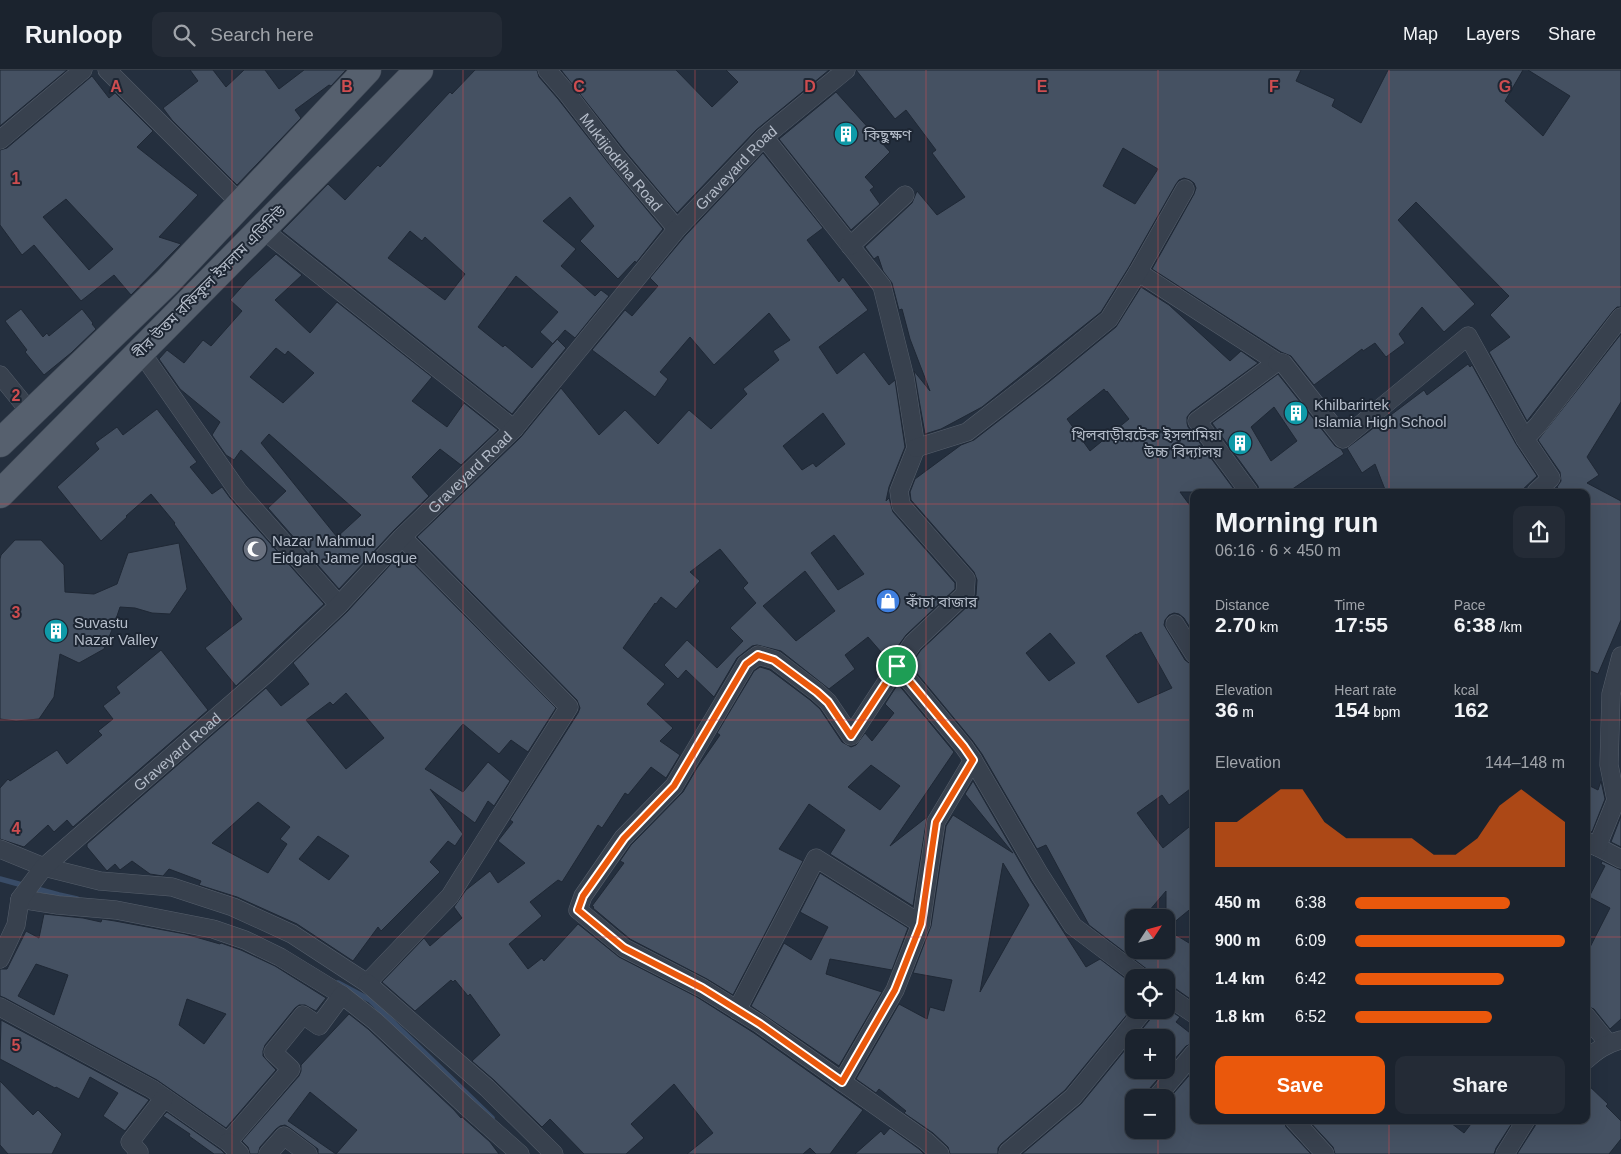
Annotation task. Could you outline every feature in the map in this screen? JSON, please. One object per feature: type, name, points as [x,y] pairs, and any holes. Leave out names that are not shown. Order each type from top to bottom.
[{"type":"main road","name":"বীর উত্তম রফিকুল ইসলাম এভিনিউ","points":[[0,443],[167,282],[367,70]]},
{"type":"main road","name":"বীর উত্তম রফিকুল ইসলাম এভিনিউ","points":[[0,494],[419,70]]},
{"type":"street","points":[[0,140],[83,70]]},
{"type":"street","points":[[107,70],[241,204]]},
{"type":"street","name":"Muktijoddha Road","points":[[547,70],[617,158],[677,229]]},
{"type":"street","name":"Graveyard Road","points":[[21,896],[41,870],[266,674],[339,604],[402,537],[514,429],[677,229],[764,137],[846,70]]},
{"type":"street","points":[[764,137],[882,286],[906,378],[916,448],[899,491],[901,506],[966,579],[964,594],[913,643],[851,736],[828,702],[774,660],[758,655],[746,664],[674,786],[624,838],[583,896],[578,910],[624,948],[702,988],[760,1024],[926,1141],[940,1154]]},
{"type":"street","points":[[916,448],[967,432],[1043,374],[1109,319],[1185,189]]},
{"type":"street","points":[[850,246],[905,195]]},
{"type":"street","points":[[262,229],[514,429]]},
{"type":"street","points":[[1138,272],[1277,362],[1283,363],[1343,439],[1468,336],[1525,438],[1551,478],[1539,489]]},
{"type":"street","points":[[1525,438],[1544,417],[1621,317]]},
{"type":"street","points":[[141,352],[238,491],[339,604]]},
{"type":"street","points":[[1247,489],[1197,421],[1277,362]]},
{"type":"street","points":[[0,375],[31,413]]},
{"type":"street","points":[[367,983],[450,896],[569,706],[402,537]]},
{"type":"street","points":[[1175,624],[1190,648]]},
{"type":"street","points":[[1621,656],[1611,694],[1609,765],[1616,800],[1592,844],[1621,859]]},
{"type":"street","points":[[897,666],[973,760],[1040,875],[1073,926],[1130,969]]},
{"type":"street","points":[[842,1082],[895,990],[921,924],[936,822],[973,760]]},
{"type":"street","points":[[0,849],[41,870],[100,881],[172,887],[233,907],[292,934],[367,983],[487,1088],[554,1154]]},
{"type":"street","points":[[737,1010],[816,858],[921,924]]},
{"type":"street","points":[[0,959],[16,926],[21,896],[58,904],[116,910],[213,929],[245,940],[280,956],[342,995],[375,1021],[467,1108],[520,1154]]},
{"type":"street","points":[[280,956],[292,934]]},
{"type":"street","points":[[0,1007],[152,1089],[234,1148],[291,1068],[273,1052],[303,1015],[319,1026],[342,995]]},
{"type":"street","points":[[1175,1001],[1190,1011]]},
{"type":"street","points":[[1010,1154],[1008,1152],[1073,1097],[1137,1019]]},
{"type":"street","points":[[1590,1020],[1615,1042],[1598,1049],[1590,1056]]},
{"type":"street","points":[[1164,1089],[1190,1058]]},
{"type":"street","points":[[137,1154],[139,1152],[130,1142],[164,1098]]},
{"type":"street","points":[[1298,1124],[1325,1154]]},
{"type":"street","points":[[1505,1154],[1524,1124]]},
{"type":"street","points":[[268,1154],[284,1136],[308,1154]]},
{"type":"building","points":[[0,70],[67,70],[0,126]]},
{"type":"building","points":[[190,70],[213,70],[226,87],[244,70],[265,70],[279,89],[304,70],[346,70],[331,86],[329,85],[295,110],[301,118],[237,185],[172,120],[163,108],[198,81]]},
{"type":"building","points":[[475,70],[537,70],[539,77],[663,229],[636,263],[635,261],[618,279],[580,241],[594,226],[570,197],[543,221],[576,249],[561,266],[595,296],[601,290],[609,296],[575,338],[565,330],[557,339],[566,348],[512,414],[282,231],[328,184],[345,200],[378,165],[380,167],[450,92],[452,94]],"holes":[[[410,231],[422,241],[425,237],[465,274],[445,300],[388,258]],[[516,276],[558,312],[540,332],[553,344],[532,368],[505,345],[503,347],[478,327]]]},
{"type":"building","points":[[561,70],[676,70],[712,107],[738,82],[726,70],[829,70],[756,130],[677,213]]},
{"type":"building","points":[[856,70],[1301,70],[1296,81],[1335,99],[1332,106],[1361,123],[1388,70],[1523,70],[1505,101],[1543,136],[1570,96],[1528,70],[1621,70],[1621,307],[1617,307],[1613,311],[1527,421],[1489,352],[1510,337],[1490,315],[1509,296],[1416,202],[1398,220],[1475,304],[1444,332],[1422,307],[1399,334],[1405,343],[1386,357],[1375,343],[1363,351],[1362,349],[1314,385],[1291,356],[1281,352],[1152,269],[1194,194],[1196,188],[1194,183],[1184,178],[1176,184],[1101,312],[982,407],[941,429],[925,434],[914,371],[930,391],[910,339],[902,309],[899,310],[892,283],[883,271],[878,256],[874,259],[865,247],[912,203],[917,191],[937,215],[965,197],[932,153],[936,150],[906,110],[895,119]],"holes":[[[1123,148],[1158,169],[1135,204],[1103,186]]]},
{"type":"building","points":[[92,76],[109,98],[115,93],[153,131],[137,147],[198,195],[159,237],[181,244],[131,295],[114,275],[81,301],[34,245],[22,255],[0,225],[0,150],[7,148]],"holes":[[[66,199],[113,249],[89,270],[43,217]]]},
{"type":"building","points":[[836,92],[890,152],[865,177],[874,187],[870,190],[880,204],[851,230],[779,139]]},
{"type":"building","points":[[763,153],[823,228],[807,240],[839,282],[843,277],[868,310],[819,347],[837,374],[864,352],[889,385],[895,380],[905,447],[889,487],[886,501],[889,498],[893,512],[955,583],[955,589],[906,635],[888,660],[868,637],[845,655],[855,669],[829,689],[781,651],[757,645],[752,646],[737,658],[714,697],[686,670],[678,679],[664,665],[687,640],[717,668],[743,641],[730,628],[756,603],[743,588],[748,583],[720,549],[690,572],[700,581],[676,609],[661,597],[623,648],[665,684],[647,704],[673,728],[660,741],[680,755],[666,778],[651,767],[628,795],[625,793],[602,828],[598,825],[562,882],[558,880],[530,902],[542,916],[509,944],[528,969],[542,958],[544,961],[578,924],[619,957],[697,997],[754,1033],[863,1110],[830,1154],[816,1154],[810,1148],[803,1154],[687,1154],[713,1133],[674,1084],[631,1124],[644,1138],[626,1154],[584,1154],[550,1119],[542,1127],[472,1061],[500,1035],[470,994],[468,996],[455,980],[453,982],[451,980],[415,1011],[382,982],[424,938],[430,946],[462,918],[454,907],[466,890],[490,871],[498,883],[525,863],[498,841],[513,822],[510,820],[580,708],[577,700],[417,537],[521,437],[561,388],[599,435],[625,410],[658,444],[689,410],[711,429],[747,394],[743,389],[779,360],[773,351],[790,340],[769,313],[714,365],[690,337],[660,372],[668,379],[655,397],[592,350],[625,310],[632,316],[658,286],[650,278],[685,236]],"holes":[[[823,413],[845,444],[816,467],[813,463],[802,470],[783,446]],[[834,535],[864,574],[838,590],[811,553]],[[805,571],[835,611],[796,641],[763,606]]]},
{"type":"building","points":[[276,254],[302,275],[275,300],[310,333],[337,302],[432,377],[412,401],[447,427],[464,403],[498,430],[461,465],[440,449],[412,477],[429,496],[394,530],[339,589],[268,508],[286,491],[241,450],[234,460],[226,455],[212,435],[220,422],[180,389],[159,359],[167,350],[184,363],[203,340],[211,346],[242,311],[230,300]],"holes":[[[276,348],[285,355],[288,351],[314,373],[283,403],[250,377]],[[269,434],[361,515],[337,537],[261,443]]]},
{"type":"building","points":[[1141,287],[1169,305],[1230,361],[1241,351],[1258,363],[1191,412],[1187,417],[1188,427],[1234,489],[1190,489],[1190,492],[1180,492],[1190,506],[1190,628],[1184,618],[1174,613],[1169,615],[1164,625],[1185,660],[1190,663],[1190,789],[1169,805],[1162,795],[1137,813],[1163,848],[1190,826],[1190,909],[1175,922],[1175,909],[1166,909],[1166,891],[1151,909],[1125,909],[1125,952],[1089,925],[1046,845],[1037,849],[982,754],[910,665],[921,650],[972,602],[976,595],[977,580],[974,572],[911,500],[910,492],[915,479],[961,445],[974,440],[1116,327]],"holes":[[[1104,389],[1129,419],[1090,451],[1067,419]],[[1141,632],[1172,688],[1138,703],[1106,656]],[[1050,633],[1075,663],[1049,681],[1026,653]]]},
{"type":"building","points":[[21,309],[43,337],[47,333],[49,336],[82,309],[96,329],[44,375],[25,352],[27,350],[5,321]]},
{"type":"building","points":[[1621,334],[1621,402],[1587,457],[1599,475],[1587,483],[1621,501],[1621,620],[1598,674],[1590,671],[1590,489],[1558,489],[1557,487],[1561,481],[1560,472],[1538,440]]},
{"type":"building","points":[[1468,364],[1470,367],[1472,365],[1516,444],[1537,476],[1523,489],[1385,489],[1375,464],[1362,473],[1347,448],[1424,390],[1427,395]]},
{"type":"building","name":"Khilbarirtek Islamia High School","points":[[1278,374],[1335,446],[1341,449],[1344,454],[1292,489],[1258,489],[1212,423]],"holes":[[[1274,407],[1297,441],[1271,461],[1251,427]]]},
{"type":"building","points":[[157,409],[197,462],[190,467],[212,494],[222,487],[324,604],[236,686],[205,648],[242,619],[175,523],[151,494],[101,541],[57,487],[99,449],[95,443],[117,427],[123,435]]},
{"type":"building","name":"Suvastu Nazar Valley","points":[[15,540],[41,540],[64,565],[65,592],[94,594],[117,584],[128,553],[179,543],[187,589],[170,614],[152,613],[135,608],[120,607],[104,649],[79,663],[60,654],[54,697],[39,719],[16,721],[0,719],[0,559],[1,555]]},
{"type":"building","points":[[402,552],[556,708],[528,752],[511,740],[499,754],[463,724],[425,769],[463,792],[488,762],[510,781],[494,806],[488,801],[475,823],[430,789],[463,834],[455,846],[448,841],[430,862],[440,872],[381,931],[378,927],[353,961],[297,924],[237,897],[199,885],[201,881],[169,869],[163,876],[150,874],[132,861],[120,870],[115,864],[107,871],[87,847],[87,844],[266,688],[281,706],[309,684],[293,663],[347,612]],"holes":[[[346,693],[384,738],[346,769],[306,720],[330,702],[333,705]],[[258,802],[290,827],[280,839],[287,844],[268,873],[212,843]],[[318,836],[349,856],[329,880],[299,859]]]},
{"type":"building","points":[[161,650],[208,710],[73,827],[67,820],[54,832],[48,825],[24,847],[0,839],[0,788],[8,779],[10,781],[57,750],[67,764],[102,735],[98,731],[113,719],[103,706],[120,693],[116,687]]},
{"type":"building","points":[[760,667],[770,670],[810,700],[820,709],[842,742],[851,747],[856,745],[865,733],[872,741],[894,713],[885,704],[898,684],[954,752],[890,846],[927,817],[913,906],[830,854],[845,830],[809,804],[779,849],[803,861],[733,995],[707,979],[630,939],[592,906],[624,863],[620,861],[631,845],[683,792],[720,735],[717,733],[754,671]],"holes":[[[871,765],[900,786],[880,810],[848,787]]]},
{"type":"building","points":[[973,781],[1031,881],[1086,967],[1100,959],[1125,978],[1125,1017],[1065,1090],[1001,1144],[998,1148],[998,1154],[950,1154],[948,1147],[933,1133],[904,1113],[906,1111],[879,1089],[876,1093],[856,1079],[899,1004],[927,1019],[930,1007],[944,1011],[952,980],[913,973],[931,926],[946,826],[953,815],[1013,853],[965,794]],"holes":[[[1003,863],[1029,905],[980,992]]]},
{"type":"building","points":[[1601,781],[1605,799],[1592,832],[1590,831],[1590,786],[1598,790]]},
{"type":"building","points":[[1621,816],[1621,847],[1611,842]]},
{"type":"building","points":[[1602,861],[1621,870],[1621,1019],[1610,1029],[1594,1009],[1590,1008],[1590,947],[1610,908],[1590,898],[1605,866],[1601,864]]},
{"type":"building","points":[[820,873],[908,928],[892,970],[830,959],[826,974],[882,992],[839,1066],[751,1006],[784,943],[811,960],[828,927],[800,912]]},
{"type":"building","points":[[44,914],[101,922],[102,919],[185,934],[241,950],[275,966],[326,998],[316,1011],[305,1005],[299,1005],[295,1008],[265,1045],[263,1056],[276,1070],[226,1128],[157,1080],[0,996],[0,969],[7,969],[26,931],[39,938]],"holes":[[[36,964],[68,975],[54,1015],[18,996]],[[187,999],[226,1014],[204,1044],[179,1025]]]},
{"type":"building","points":[[1175,934],[1190,944],[1190,999],[1175,988],[1175,969],[1147,969],[1134,959],[1175,959]]},
{"type":"building","points":[[349,1014],[368,1029],[461,1118],[490,1142],[499,1154],[318,1154],[318,1149],[285,1125],[276,1129],[260,1147],[258,1154],[250,1154],[248,1147],[242,1141],[299,1076],[301,1065]],"holes":[[[310,1092],[357,1130],[336,1154],[288,1121]]]},
{"type":"building","points":[[1175,1014],[1180,1017],[1176,1022],[1190,1033],[1190,1044],[1186,1046],[1175,1059],[1175,1029],[1142,1029],[1150,1019],[1175,1019]]},
{"type":"building","points":[[1,1020],[149,1100],[125,1131],[103,1116],[118,1093],[90,1077],[79,1099],[0,1059]]},
{"type":"building","points":[[1125,1050],[1125,1079],[1158,1079],[1149,1089],[1125,1089],[1125,1139],[1175,1139],[1175,1092],[1190,1075],[1190,1124],[1285,1124],[1311,1154],[1022,1154],[1081,1104]]},
{"type":"building","points":[[0,1081],[33,1115],[38,1110],[62,1134],[52,1154],[8,1154],[0,1145]]},
{"type":"building","points":[[1590,1087],[1608,1104],[1606,1106],[1621,1121],[1621,1139],[1609,1154],[1517,1154],[1536,1124],[1590,1124]]},
{"type":"building","points":[[167,1112],[225,1154],[214,1154],[189,1136],[190,1134],[163,1116]]},
{"type":"building","points":[[1312,1124],[1452,1124],[1464,1133],[1471,1124],[1511,1124],[1494,1154],[1335,1154],[1333,1147]]},
{"type":"building","points":[[890,1128],[924,1154],[855,1154],[881,1131],[884,1135]]},
{"type":"waterway","points":[[0,879],[77,899]]},
{"type":"waterway","points":[[338,983],[370,1000],[492,1118]]},
{"type":"place","name":"কিছুক্ষণ","points":[[846,134]]},
{"type":"place","name":"Khilbarirtek Islamia High School","points":[[1296,413]]},
{"type":"place","name":"খিলবাড়ীরটেক ইসলামিয়া উচ্চ বিদ্যালয়","points":[[1240,443]]},
{"type":"place","name":"Nazar Mahmud Eidgah Jame Mosque","points":[[255,549]]},
{"type":"place","name":"কাঁচা বাজার","points":[[888,601]]},
{"type":"place","name":"Suvastu Nazar Valley","points":[[56,631]]},
{"type":"route","points":[[758,655],[774,660],[828,702],[851,736],[897,666],[973,760],[936,822],[921,924],[895,990],[842,1082],[760,1024],[702,988],[624,948],[578,910],[583,896],[624,838],[674,786],[746,664],[758,655]]}]
